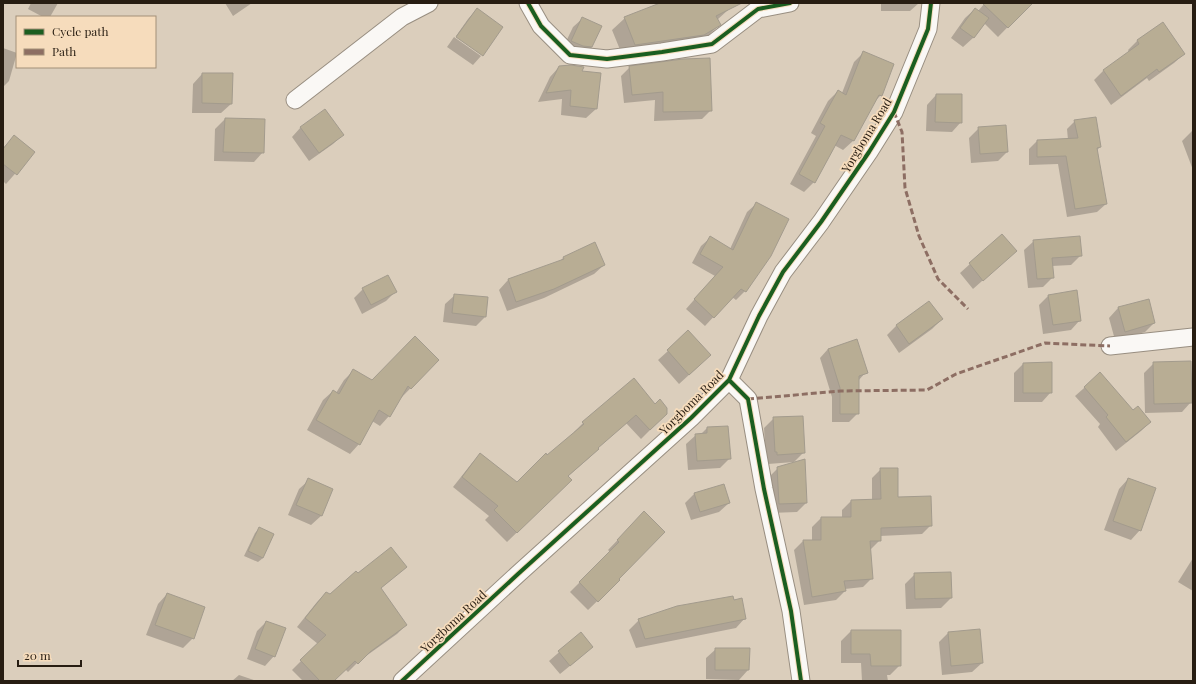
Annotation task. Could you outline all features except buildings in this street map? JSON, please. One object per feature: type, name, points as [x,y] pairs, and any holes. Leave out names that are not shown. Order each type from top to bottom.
[{"type":"street","points":[[295,100],[402,17],[429,3]]},
{"type":"street","points":[[528,3],[541,26],[570,55],[607,59],[712,44],[758,9],[790,3]]},
{"type":"street","name":"Yorgboma Road","points":[[402,681],[691,418],[730,380],[759,316],[783,272],[821,222],[869,152],[894,112],[928,29],[932,3]]},
{"type":"street","points":[[1110,346],[1193,337]]},
{"type":"street","points":[[730,380],[748,399],[764,489],[791,611],[801,681]]},
{"type":"marked path","points":[[894,112],[902,132],[905,188],[919,236],[938,279],[968,309]]},
{"type":"marked path","points":[[748,399],[841,391],[927,390],[956,374],[1045,343],[1110,346]]},
{"type":"cycle path","points":[[528,3],[541,26],[570,55],[607,59],[712,44],[758,9],[790,3]]},
{"type":"cycle path","points":[[402,681],[691,418],[729,380],[759,316],[783,272],[821,222],[869,152],[894,112],[928,29],[931,3]]},
{"type":"cycle path","points":[[729,380],[748,399],[764,489],[791,611],[801,681]]}]
